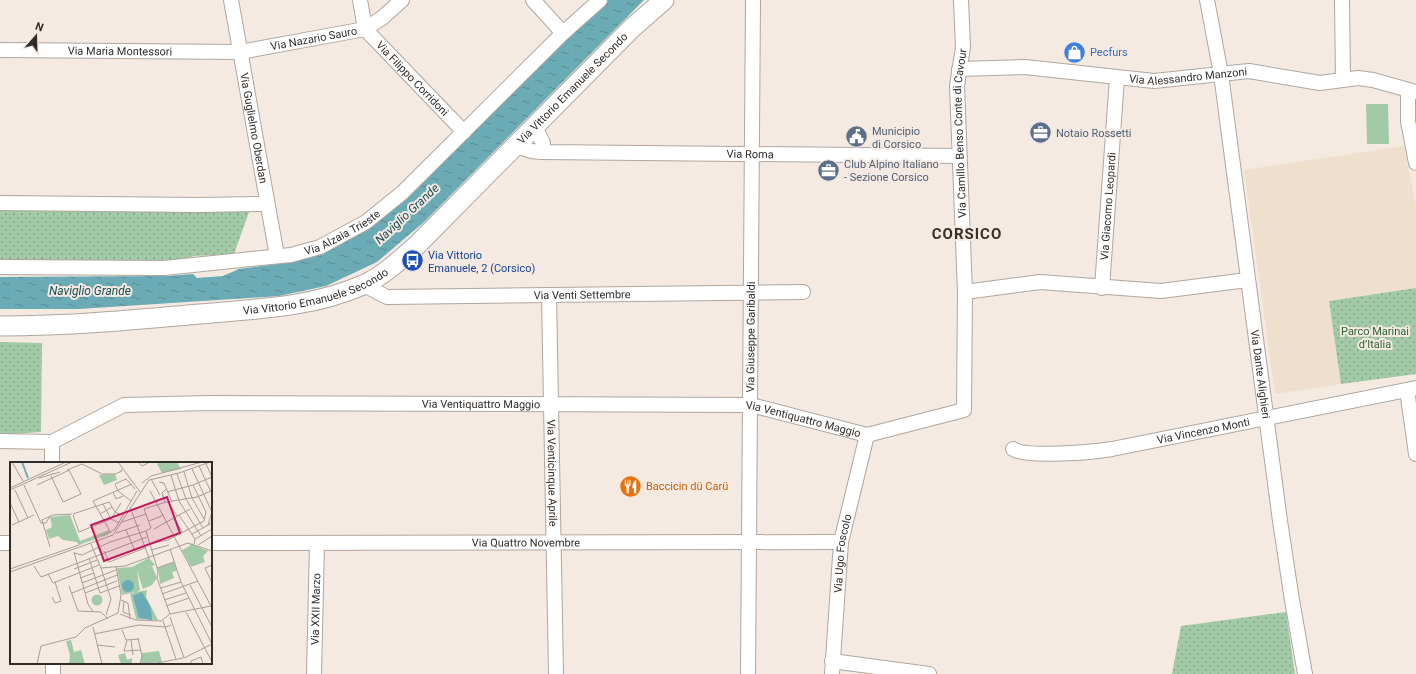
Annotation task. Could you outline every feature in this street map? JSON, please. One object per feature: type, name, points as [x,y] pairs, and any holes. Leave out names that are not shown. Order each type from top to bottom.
[{"type":"main road","name":"Via Vittorio Emanuele Secondo","points":[[0,326],[54,326],[273,309],[312,302],[364,285],[394,266],[416,246],[632,28],[664,0]]},
{"type":"street","name":"Via Guglielmo Oberdan","points":[[231,0],[277,256]]},
{"type":"street","points":[[360,0],[365,30]]},
{"type":"street","name":"Via Nazario Sauro","points":[[240,52],[365,30],[382,18],[402,0]]},
{"type":"street","points":[[533,0],[563,33]]},
{"type":"street","name":"Via Alzaia Trieste","points":[[0,268],[164,268],[277,256],[320,247],[366,222],[402,193],[563,33],[600,0]]},
{"type":"street","name":"Via Giuseppe Garibaldi","points":[[748,674],[753,0]]},
{"type":"street","name":"Via Camillo Benso Conte di Cavour","points":[[961,0],[963,47],[958,69],[957,86],[958,156],[965,292],[964,410]]},
{"type":"street","name":"Via Dante Alighieri","points":[[1207,0],[1221,74],[1247,280],[1291,593],[1305,674]]},
{"type":"street","points":[[1342,0],[1343,80]]},
{"type":"street","name":"Via Filippo Corridoni","points":[[365,30],[464,132]]},
{"type":"street","name":"Via Maria Montessori","points":[[0,50],[240,52]]},
{"type":"street","name":"Via Alessandro Manzoni","points":[[958,69],[1025,67],[1117,78],[1169,81],[1249,71],[1320,82],[1358,78],[1372,80],[1412,91]]},
{"type":"street","name":"Via Giacomo Leopardi","points":[[1102,288],[1117,78]]},
{"type":"street","points":[[1412,91],[1408,121],[1416,163]]},
{"type":"street","points":[[535,127],[543,143],[542,152]]},
{"type":"street","name":"Via Roma","points":[[516,146],[532,151],[542,152],[958,156]]},
{"type":"street","points":[[0,203],[198,205],[261,204]]},
{"type":"street","points":[[965,292],[1040,282],[1102,288],[1161,291],[1247,280]]},
{"type":"street","name":"Via Venti Settembre","points":[[364,285],[387,297],[803,292]]},
{"type":"street","name":"Via Venticinque Aprile","points":[[549,295],[556,674]]},
{"type":"street","points":[[1412,389],[1416,454]]},
{"type":"street","name":"Via Vincenzo Monti","points":[[1013,449],[1023,452],[1083,453],[1136,445],[1267,417],[1412,389]]},
{"type":"street","name":"Via Ventiquattro Maggio","points":[[0,441],[52,442],[124,405],[210,402],[751,405],[868,434],[964,410]]},
{"type":"street","name":"Via Ugo Foscolo","points":[[832,668],[841,542],[868,434]]},
{"type":"street","points":[[52,442],[52,462]]},
{"type":"street","name":"Via Quattro Novembre","points":[[212,543],[841,542]]},
{"type":"street","name":"Via XXII Marzo","points":[[314,674],[317,544]]},
{"type":"street","points":[[832,668],[929,674]]},
{"type":"shaded area","points":[[1404,146],[1416,206],[1416,288],[1329,301],[1341,384],[1275,394],[1244,170]]},
{"type":"green space","points":[[1366,104],[1388,104],[1389,144],[1367,144]]},
{"type":"green space","points":[[0,195],[182,200],[254,198],[234,254],[195,256],[165,263],[0,261]]},
{"type":"green space","name":"Parco Marinai d’Italia","points":[[1416,288],[1416,374],[1341,384],[1329,301]]},
{"type":"green space","points":[[0,342],[42,343],[41,432],[0,435]]},
{"type":"green space","points":[[1286,612],[1295,674],[1172,674],[1181,626]]},
{"type":"water","name":"Naviglio Grande","points":[[606,0],[644,0],[424,222],[377,262],[326,286],[279,296],[79,309],[0,309],[0,277],[168,276],[193,274],[197,278],[223,276],[239,269],[277,264],[306,257],[366,228]]},
{"type":"place","name":"Pecfurs","points":[[1075,52]]},
{"type":"place","name":"Notaio Rossetti","points":[[1040,133]]},
{"type":"place","name":"Municipio di Corsico","points":[[857,137]]},
{"type":"place","name":"Club Alpino Italiano - Sezione Corsico","points":[[828,170]]},
{"type":"place","name":"Via Vittorio Emanuele, 2 (Corsico)","points":[[413,261]]},
{"type":"place","name":"Baccicin dü Carü","points":[[630,486]]},
{"type":"district","name":"CORSICO","points":[[967,234]]}]
